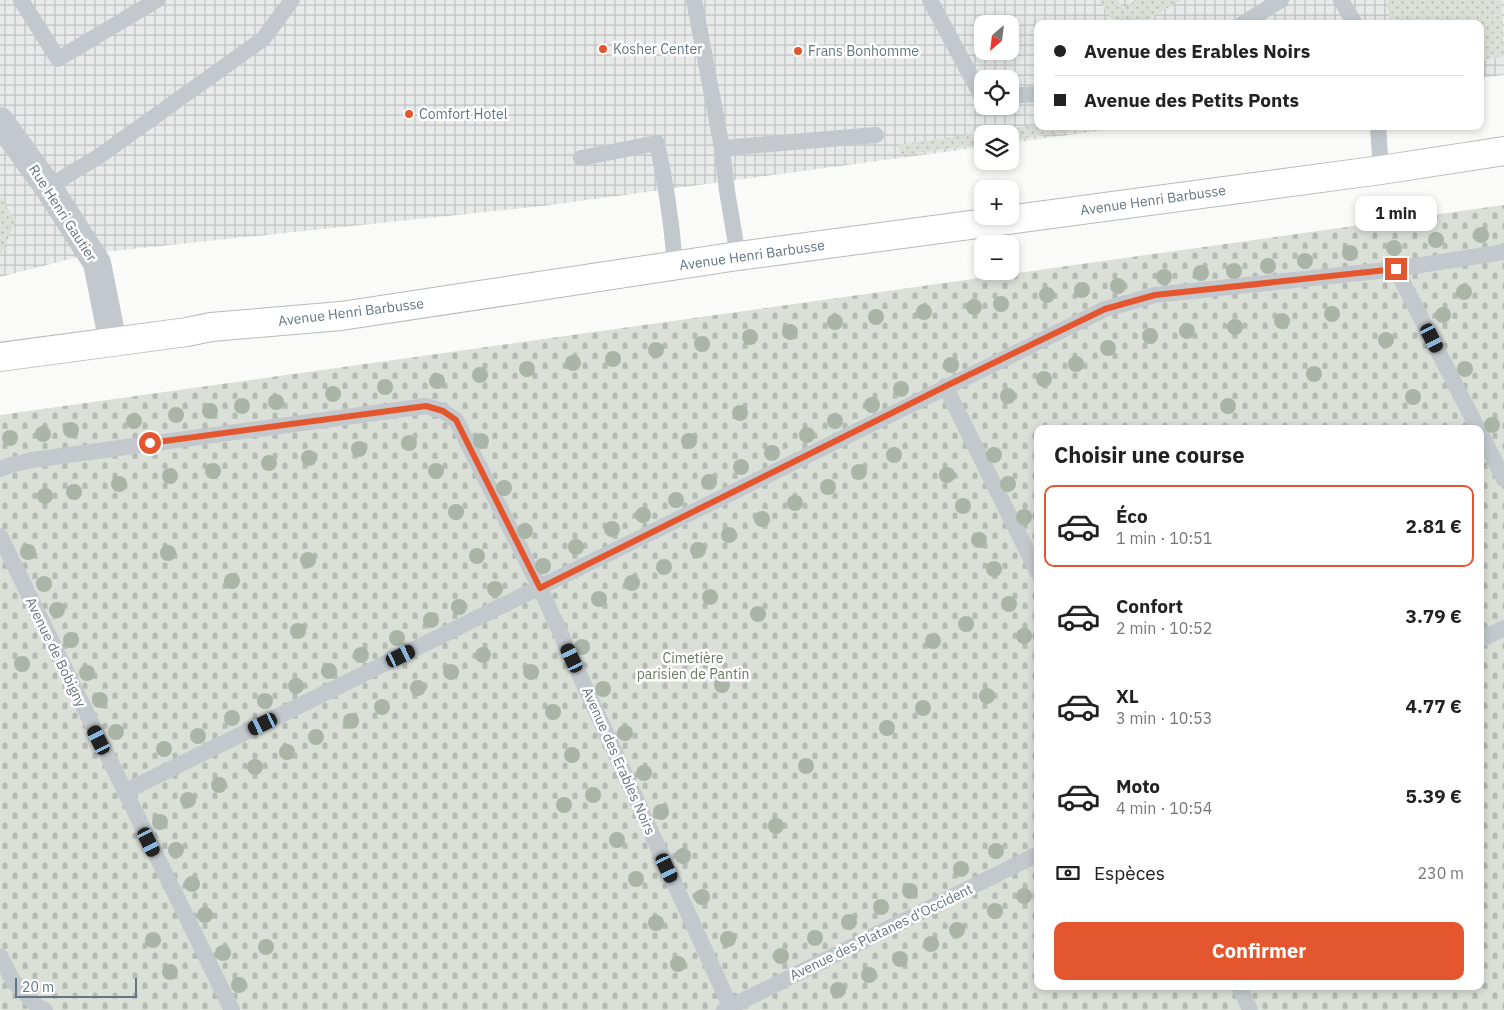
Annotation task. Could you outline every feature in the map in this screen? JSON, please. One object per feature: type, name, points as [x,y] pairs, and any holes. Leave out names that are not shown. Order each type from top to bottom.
[{"type":"main road","name":"Avenue Henri Barbusse","points":[[0,357],[188,332],[211,327],[341,316],[738,256],[1381,170],[1504,151]]},
{"type":"street","name":"Rue Henri Gautier","points":[[0,121],[48,187],[97,263],[113,342]]},
{"type":"lane","points":[[22,0],[58,59],[157,0]]},
{"type":"lane","points":[[48,187],[98,157],[262,39],[292,0]]},
{"type":"lane","points":[[694,0],[722,148],[727,192],[738,256]]},
{"type":"lane","points":[[930,0],[974,82]]},
{"type":"lane","points":[[1248,20],[1281,0]]},
{"type":"lane","points":[[1341,0],[1353,20]]},
{"type":"lane","points":[[1019,95],[1034,94]]},
{"type":"lane","points":[[1378,130],[1381,170]]},
{"type":"lane","points":[[722,148],[876,135]]},
{"type":"lane","points":[[581,158],[657,143],[666,181],[672,222],[675,266]]},
{"type":"lane","points":[[124,792],[1105,309],[1155,295],[1396,269],[1504,252]]},
{"type":"lane","points":[[1396,269],[1476,425]]},
{"type":"lane","points":[[946,386],[1034,565]]},
{"type":"lane","name":"Avenue des Erables Noirs","points":[[0,469],[32,460],[426,406],[443,411],[456,420],[540,588],[729,1009]]},
{"type":"lane","points":[[1484,440],[1504,479]]},
{"type":"lane","name":"Avenue de Bobigny","points":[[0,536],[232,1010]]},
{"type":"lane","points":[[1484,638],[1504,628]]},
{"type":"lane","name":"Avenue des Platanes d'Occident","points":[[729,1009],[1034,856]]},
{"type":"lane","points":[[0,956],[13,981],[37,1006],[45,1010]]},
{"type":"lane","points":[[1241,990],[1250,1010]]},
{"type":"shaded area","points":[[0,0],[1504,0],[1504,75],[1484,78],[1484,20],[1034,20],[1034,130],[1105,130],[1019,142],[1019,125],[974,125],[974,148],[535,207],[94,253],[0,277]]},
{"type":"green space","points":[[1099,0],[1118,0],[1123,8],[1137,0],[1181,0],[1147,20],[1112,20]]},
{"type":"green space","points":[[1387,0],[1501,0],[1504,56],[1484,60],[1484,20],[1390,20]]},
{"type":"green space","points":[[1034,125],[1034,130],[1079,130],[1019,139],[1019,128]]},
{"type":"green space","points":[[974,134],[974,145],[901,155],[898,145]]},
{"type":"green space","points":[[0,197],[16,221],[0,256]]},
{"type":"green space","name":"Cimetière parisien de Pantin","points":[[1504,205],[1504,1010],[0,1010],[0,415],[974,279],[1019,280],[1019,273]]},
{"type":"place","name":"Kosher Center","points":[[603,49]]},
{"type":"place","name":"Frans Bonhomme","points":[[798,51]]},
{"type":"place","name":"Comfort Hotel","points":[[409,114]]},
{"type":"route","points":[[150,443],[426,406],[443,411],[456,420],[540,588],[1105,309],[1155,295],[1396,269]]}]
